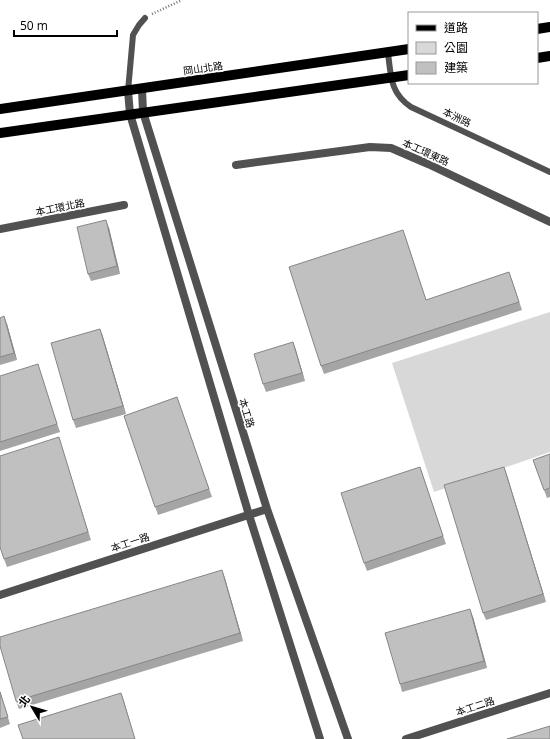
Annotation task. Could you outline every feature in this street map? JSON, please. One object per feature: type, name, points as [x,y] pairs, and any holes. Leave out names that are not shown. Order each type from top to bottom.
[{"type":"main road","points":[[538,29],[550,27]]},
{"type":"main road","name":"岡山北路","points":[[0,109],[408,49]]},
{"type":"main road","points":[[538,58],[550,56]]},
{"type":"main road","points":[[0,133],[408,75]]},
{"type":"street","name":"本工路","points":[[142,89],[143,112],[267,509],[348,739]]},
{"type":"street","points":[[128,91],[130,114],[249,514],[320,739]]},
{"type":"street","name":"本工環東路","points":[[236,165],[370,147],[391,148],[550,222]]},
{"type":"street","name":"本工環北路","points":[[0,229],[124,205]]},
{"type":"street","name":"本工一路","points":[[0,595],[267,509]]},
{"type":"street","name":"本工二路","points":[[406,739],[550,693]]},
{"type":"lane","points":[[128,91],[133,35],[145,18]]},
{"type":"lane","name":"本洲路","points":[[388,53],[391,77],[396,93],[403,102],[550,172]]},
{"type":"path","points":[[145,18],[182,0]]},
{"type":"green space","points":[[550,312],[550,452],[434,492],[392,363]]},
{"type":"building","points":[[106,220],[117,266],[88,274],[77,227]]},
{"type":"building","points":[[403,230],[426,300],[509,272],[519,302],[321,366],[289,267]]},
{"type":"building","points":[[4,316],[14,353],[0,357],[0,318]]},
{"type":"building","points":[[100,329],[123,406],[73,420],[51,343]]},
{"type":"building","points":[[293,342],[302,373],[263,384],[254,354]]},
{"type":"building","points":[[38,364],[57,424],[0,442],[0,376]]},
{"type":"building","points":[[177,397],[209,489],[155,507],[124,416]]},
{"type":"building","points":[[59,437],[88,532],[4,559],[0,547],[0,456]]},
{"type":"building","points":[[550,454],[550,488],[544,490],[533,460]]},
{"type":"building","points":[[420,467],[443,536],[364,563],[341,493]]},
{"type":"building","points":[[504,467],[543,594],[483,613],[444,485]]},
{"type":"building","points":[[222,570],[240,633],[16,701],[0,646],[0,637]]},
{"type":"building","points":[[470,609],[484,661],[400,684],[385,633]]},
{"type":"building","points":[[0,692],[8,717],[0,719]]},
{"type":"building","points":[[121,693],[135,739],[23,739],[18,725]]},
{"type":"building","points":[[550,726],[550,739],[507,739]]}]
